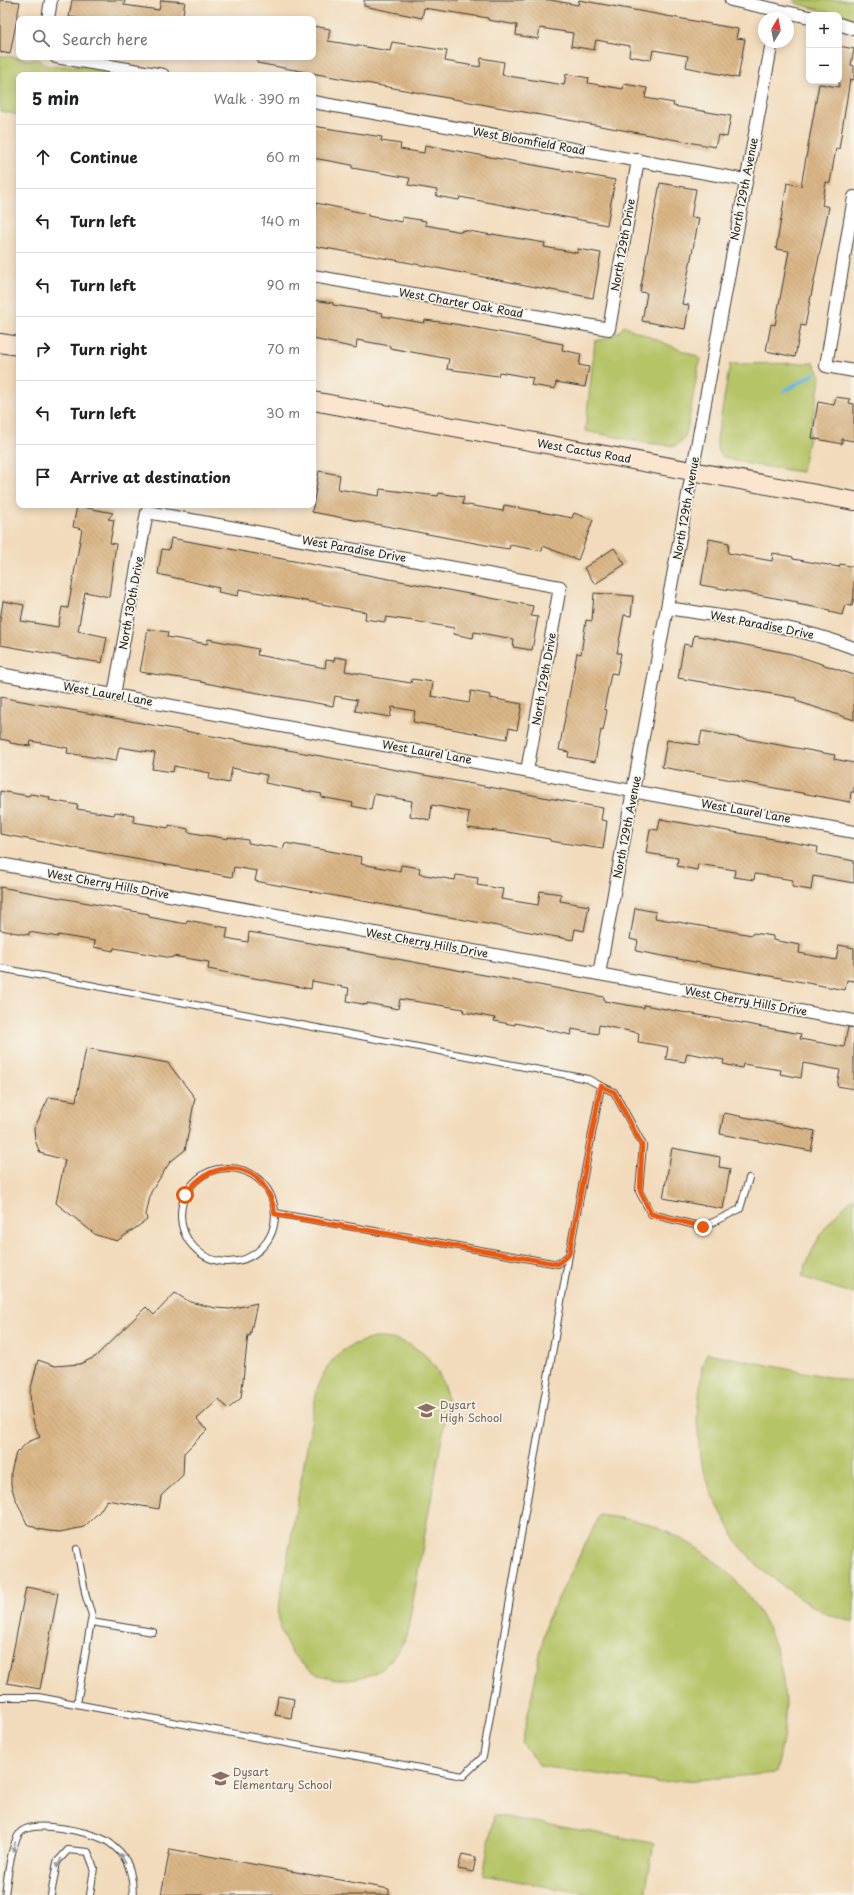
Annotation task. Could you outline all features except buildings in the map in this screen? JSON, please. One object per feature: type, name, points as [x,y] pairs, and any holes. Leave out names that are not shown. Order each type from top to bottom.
[{"type":"main road","points":[[0,343],[16,346]]},
{"type":"main road","name":"West Cactus Road","points":[[316,402],[854,501]]},
{"type":"street","points":[[48,16],[51,0]]},
{"type":"street","points":[[732,0],[806,16]]},
{"type":"street","points":[[842,25],[854,29]]},
{"type":"street","name":"North 129th Avenue","points":[[599,974],[668,608],[745,180],[771,48]]},
{"type":"street","points":[[74,60],[144,72]]},
{"type":"street","name":"West Bloomfield Road","points":[[316,103],[745,180]]},
{"type":"street","name":"North 129th Drive","points":[[609,329],[638,160]]},
{"type":"street","points":[[854,200],[826,366],[854,371]]},
{"type":"street","name":"West Charter Oak Road","points":[[316,277],[609,329]]},
{"type":"street","name":"West Paradise Drive","points":[[147,512],[560,587]]},
{"type":"street","name":"North 130th Drive","points":[[114,695],[147,512]]},
{"type":"street","name":"North 129th Drive","points":[[527,771],[560,587]]},
{"type":"street","name":"West Paradise Drive","points":[[668,608],[790,628],[822,636],[854,648]]},
{"type":"street","name":"West Laurel Lane","points":[[0,674],[854,832]]},
{"type":"street","name":"West Cherry Hills Drive","points":[[0,864],[854,1021]]},
{"type":"lane","points":[[0,968],[588,1079],[614,1092],[642,1145],[640,1191],[651,1214],[703,1227],[740,1209],[749,1178]]},
{"type":"lane","points":[[0,1697],[38,1697],[462,1776],[483,1757],[569,1254],[601,1086]]},
{"type":"lane","points":[[231,1168],[242,1170],[253,1175],[262,1182],[269,1192],[275,1214],[274,1228],[268,1240],[253,1255],[233,1262],[219,1261],[206,1256],[194,1248],[186,1236],[182,1223],[181,1209],[185,1195],[198,1179],[217,1170],[231,1168]]},
{"type":"lane","points":[[275,1214],[558,1264],[569,1254]]},
{"type":"lane","points":[[77,1549],[86,1597],[92,1615],[77,1704]]},
{"type":"lane","points":[[91,1622],[153,1632]]},
{"type":"lane","points":[[5,1895],[17,1838],[23,1830],[41,1825],[71,1830],[104,1839],[121,1852],[129,1869],[134,1895]]},
{"type":"lane","points":[[51,1895],[57,1862],[68,1850],[88,1852],[94,1868],[90,1895]]},
{"type":"green space","points":[[793,0],[854,0],[854,19],[842,16],[842,12],[828,12],[795,3]]},
{"type":"green space","points":[[0,55],[16,58],[16,60],[39,60],[47,66],[80,66],[111,72],[16,72],[16,114],[0,111]]},
{"type":"green space","points":[[624,326],[700,358],[687,430],[684,439],[675,446],[646,443],[585,431],[595,341],[618,333]]},
{"type":"green space","points":[[814,363],[821,376],[802,472],[735,461],[721,455],[718,450],[717,440],[730,364]]},
{"type":"green space","points":[[854,1197],[854,1294],[802,1277],[816,1243],[822,1233],[836,1214]]},
{"type":"green space","points":[[376,1338],[404,1342],[425,1356],[440,1376],[448,1403],[407,1635],[393,1657],[378,1671],[367,1676],[340,1679],[326,1677],[313,1672],[302,1664],[292,1653],[285,1641],[280,1627],[278,1612],[317,1389],[326,1369],[339,1354],[346,1348],[355,1344]]},
{"type":"green space","points":[[707,1353],[854,1382],[854,1622],[828,1615],[801,1599],[759,1568],[737,1542],[712,1495],[700,1459],[697,1416],[702,1366]]},
{"type":"green space","points":[[600,1515],[634,1520],[653,1526],[681,1539],[707,1555],[729,1574],[748,1596],[764,1620],[775,1647],[782,1676],[785,1724],[776,1773],[661,1783],[540,1766],[522,1743],[547,1620]]},
{"type":"green space","points":[[494,1815],[654,1843],[645,1895],[594,1895],[483,1875]]},
{"type":"waterway","points":[[784,391],[814,374]]},
{"type":"place","name":"Dysart High School","points":[[427,1411]]},
{"type":"place","name":"Dysart Elementary School","points":[[220,1778]]},
{"type":"route","points":[[185,1195],[193,1184],[204,1175],[217,1170],[231,1168],[242,1170],[253,1175],[262,1182],[274,1202],[275,1214],[558,1264],[569,1254],[601,1086],[614,1092],[642,1145],[640,1191],[651,1214],[703,1227]]}]
